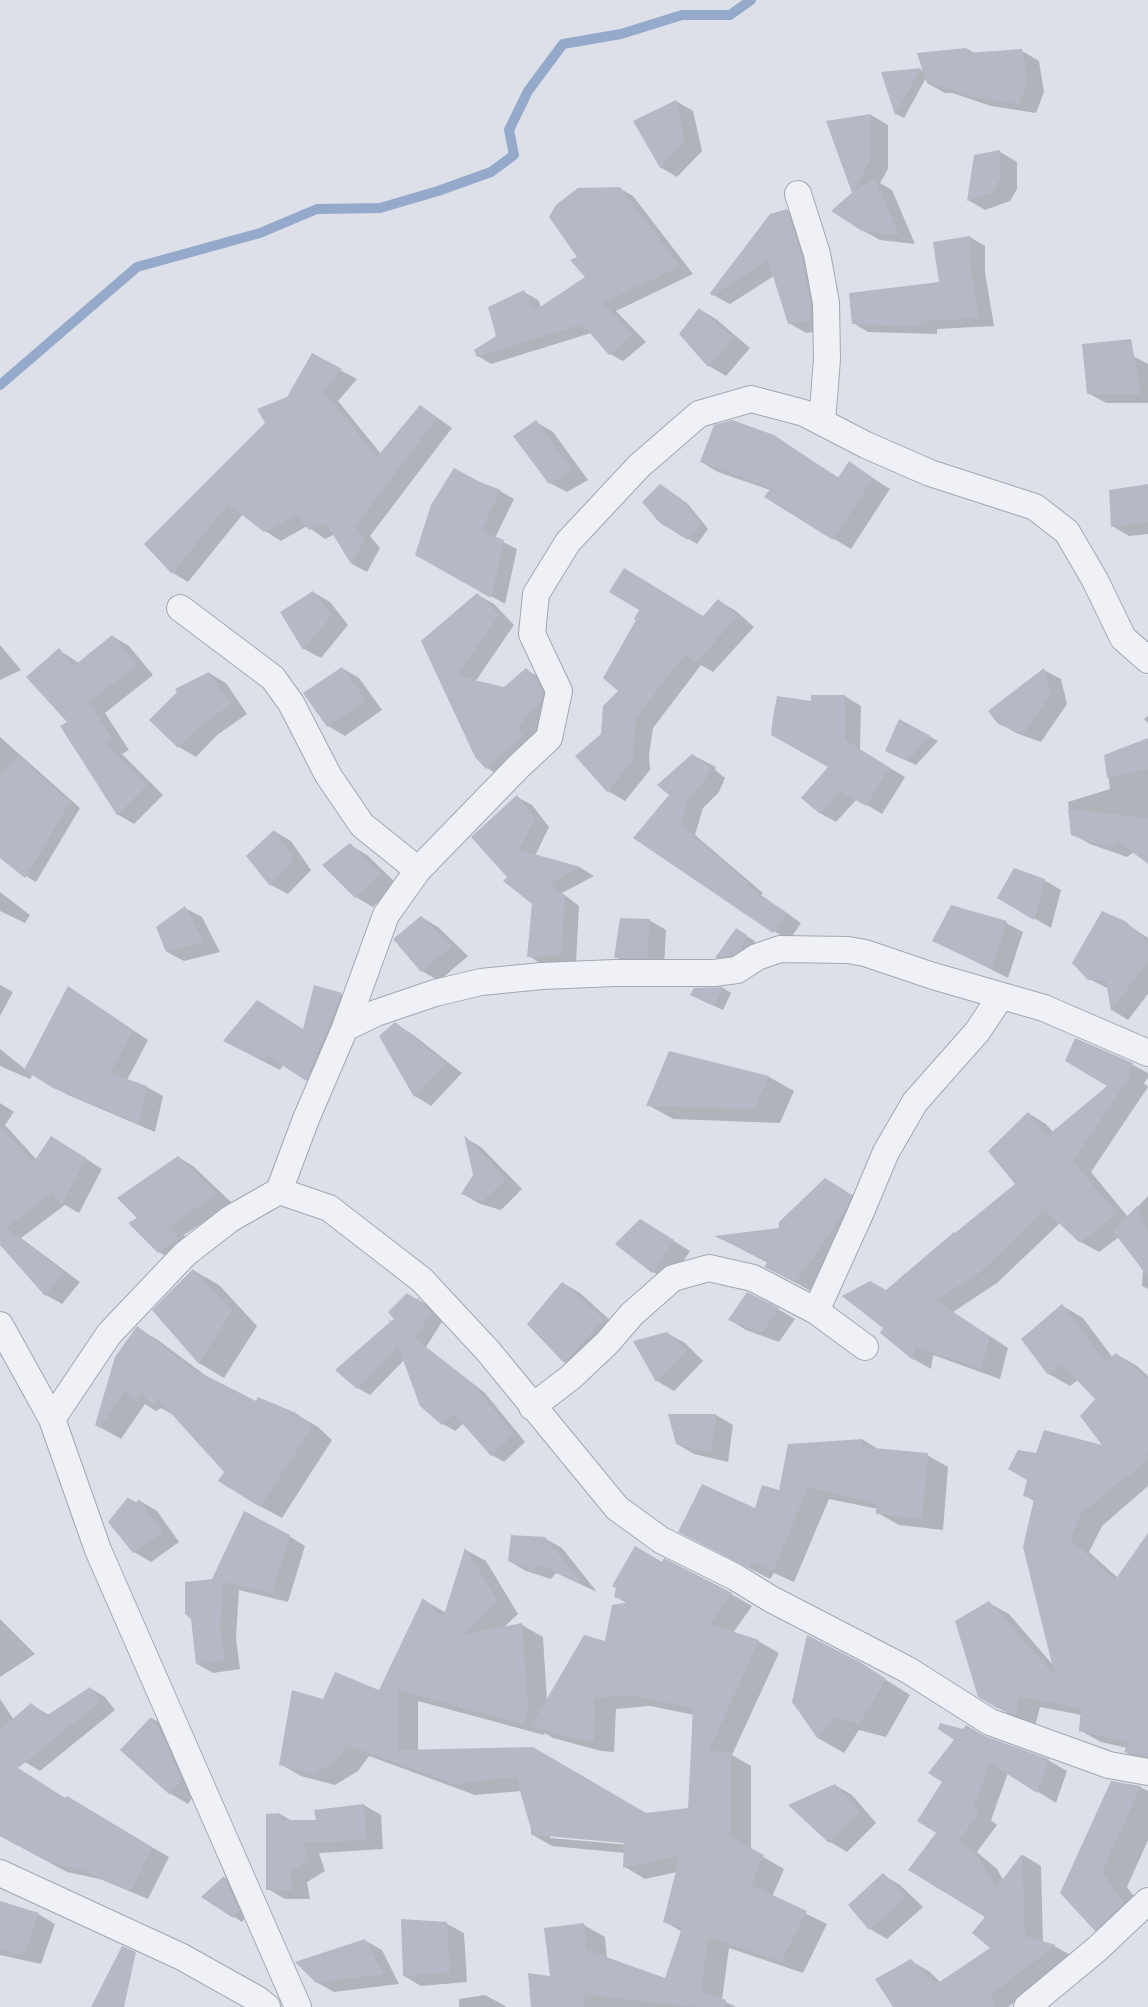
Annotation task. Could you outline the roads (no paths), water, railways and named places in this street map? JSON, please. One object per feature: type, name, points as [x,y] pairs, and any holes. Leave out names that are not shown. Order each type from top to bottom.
[{"type":"street","points":[[798,194],[817,254],[826,302],[827,359],[822,422]]},
{"type":"street","points":[[52,1419],[109,1334],[185,1254],[230,1219],[279,1191],[306,1119],[345,1028],[386,915],[418,870],[518,767],[549,738],[559,691],[532,634],[536,594],[568,542],[639,466],[699,414],[752,399],[804,413],[866,445],[930,473],[1034,507],[1067,532],[1095,580],[1123,638],[1148,660]]},
{"type":"street","points":[[180,608],[273,678],[291,703],[328,774],[362,824],[418,870]]},
{"type":"street","points":[[345,1028],[376,1014],[418,999],[481,982],[542,976],[615,973],[714,974],[737,970],[757,957],[780,949],[848,950],[1044,1008],[1148,1053]]},
{"type":"street","points":[[816,1311],[886,1152],[915,1102],[977,1032],[1002,996]]},
{"type":"street","points":[[279,1191],[329,1208],[422,1280],[488,1351],[532,1407],[588,1471],[617,1508],[661,1540],[736,1576],[771,1599],[908,1670],[990,1722],[1110,1766],[1148,1772]]},
{"type":"street","points":[[532,1407],[571,1377],[607,1343],[632,1314],[673,1278],[709,1268],[753,1278],[816,1311],[865,1347]]},
{"type":"street","points":[[0,1326],[52,1419],[98,1550],[298,2007]]},
{"type":"street","points":[[0,1873],[182,1957],[257,1999],[267,2007]]},
{"type":"street","points":[[1027,2007],[1096,1949],[1148,1901]]},
{"type":"waterway","points":[[0,385],[137,267],[260,233],[317,209],[380,208],[438,191],[491,172],[514,155],[509,130],[528,91],[563,44],[621,34],[682,15],[730,15],[751,0]]}]
